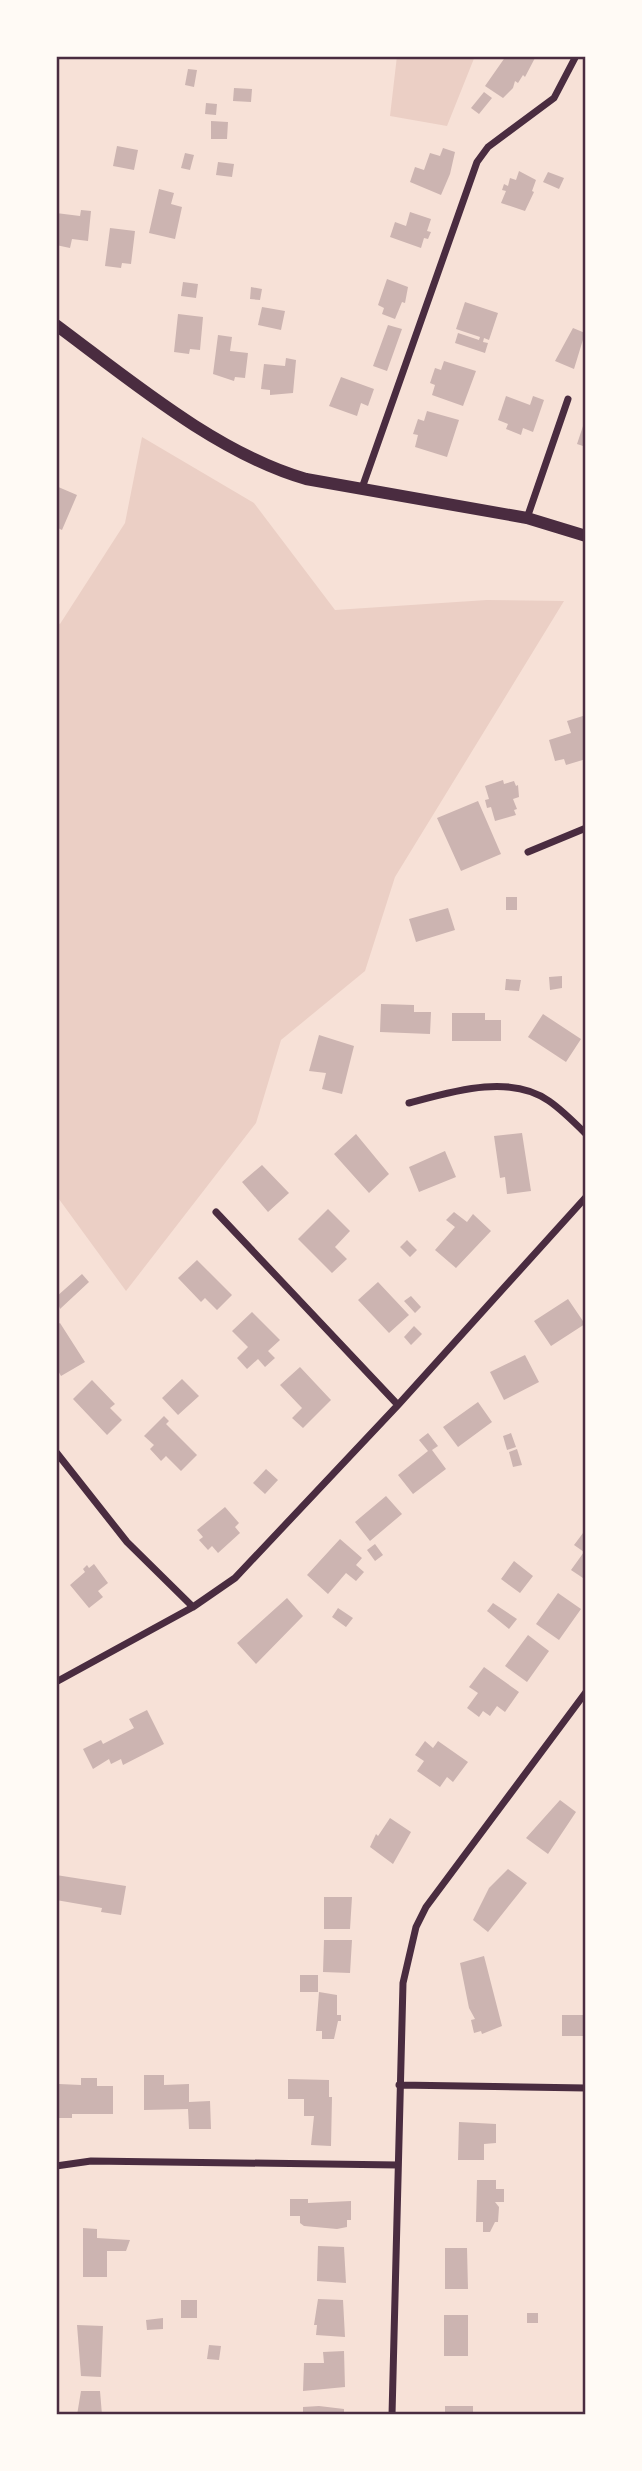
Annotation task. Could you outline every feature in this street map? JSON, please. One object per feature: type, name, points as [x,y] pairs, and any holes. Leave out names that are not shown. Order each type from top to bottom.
[{"type":"street","points":[[362,488],[477,162],[488,147],[554,98],[576,56]]},
{"type":"street","points":[[56,325],[138,386],[249,458],[306,479],[527,518],[586,537]]},
{"type":"street","points":[[527,518],[568,399]]},
{"type":"street","points":[[528,852],[586,828]]},
{"type":"street","points":[[409,1103],[479,1089],[519,1089],[548,1100],[586,1134]]},
{"type":"street","points":[[56,1682],[193,1606],[235,1578],[398,1405],[586,1197]]},
{"type":"street","points":[[216,1212],[398,1405]]},
{"type":"street","points":[[56,1452],[127,1542],[193,1606]]},
{"type":"street","points":[[392,2415],[403,1983],[416,1927],[437,1890],[586,1692]]},
{"type":"street","points":[[399,2085],[586,2088]]},
{"type":"street","points":[[56,2166],[91,2161],[398,2165]]},
{"type":"shaded area","points":[[397,56],[475,56],[447,126],[390,116]]},
{"type":"shaded area","points":[[142,437],[254,503],[335,610],[487,600],[564,601],[395,877],[365,971],[281,1040],[256,1123],[126,1291],[56,1195],[56,622],[60,624],[125,523]]},
{"type":"building","points":[[506,56],[536,56],[525,77],[523,75],[518,83],[515,81],[513,88],[503,98],[485,86]]},
{"type":"building","points":[[188,69],[197,70],[194,87],[185,85]]},
{"type":"building","points":[[234,88],[252,89],[251,102],[233,101]]},
{"type":"building","points":[[484,92],[492,98],[479,114],[471,108]]},
{"type":"building","points":[[206,103],[217,104],[216,115],[205,114]]},
{"type":"building","points":[[211,121],[228,122],[227,139],[211,139]]},
{"type":"building","points":[[117,146],[138,150],[134,170],[113,166]]},
{"type":"building","points":[[443,148],[455,152],[441,195],[410,182],[415,167],[424,170],[430,153],[440,156]]},
{"type":"building","points":[[185,153],[194,155],[190,170],[181,168]]},
{"type":"building","points":[[218,162],[234,164],[232,177],[216,175]]},
{"type":"building","points":[[519,171],[536,180],[532,191],[534,192],[525,211],[501,203],[506,191],[502,190],[504,184],[508,186],[510,178],[516,180]]},
{"type":"building","points":[[548,172],[564,178],[559,189],[543,182]]},
{"type":"building","points":[[159,189],[174,193],[171,204],[182,207],[175,239],[149,233]]},
{"type":"building","points":[[81,210],[91,211],[88,241],[72,239],[70,248],[56,245],[56,213],[80,216]]},
{"type":"building","points":[[410,212],[431,219],[427,231],[431,232],[428,239],[424,238],[421,248],[390,237],[395,222],[406,226]]},
{"type":"building","points":[[110,228],[135,231],[131,264],[122,263],[121,268],[105,266]]},
{"type":"building","points":[[387,279],[408,287],[405,303],[402,302],[395,319],[382,314],[384,308],[378,305]]},
{"type":"building","points":[[183,282],[198,284],[196,298],[181,296]]},
{"type":"building","points":[[251,287],[262,289],[260,300],[250,299]]},
{"type":"building","points":[[465,302],[498,313],[489,340],[484,338],[483,342],[488,343],[485,353],[455,343],[458,333],[479,340],[480,337],[456,329]]},
{"type":"building","points":[[262,307],[285,311],[281,330],[258,325]]},
{"type":"building","points":[[178,314],[203,317],[200,350],[190,349],[189,354],[174,352]]},
{"type":"building","points":[[388,325],[402,329],[387,371],[373,366]]},
{"type":"building","points":[[573,328],[585,333],[574,369],[555,361]]},
{"type":"building","points":[[218,335],[232,337],[230,351],[248,353],[245,378],[235,377],[234,381],[213,374]]},
{"type":"building","points":[[286,358],[296,360],[293,393],[270,395],[270,390],[261,389],[264,364],[285,366]]},
{"type":"building","points":[[444,361],[476,371],[463,406],[432,395],[435,385],[430,383],[435,368],[441,370]]},
{"type":"building","points":[[341,377],[374,389],[368,406],[361,403],[357,416],[329,406]]},
{"type":"building","points":[[506,396],[530,405],[533,396],[544,400],[533,432],[523,428],[521,435],[506,429],[508,424],[498,420]]},
{"type":"building","points":[[427,411],[459,420],[447,457],[415,447],[418,435],[413,434],[418,419],[424,421]]},
{"type":"building","points":[[586,417],[586,447],[577,444]]},
{"type":"building","points":[[56,486],[77,495],[62,530],[56,527]]},
{"type":"building","points":[[586,715],[586,759],[566,765],[564,759],[555,761],[549,740],[571,733],[567,721]]},
{"type":"building","points":[[503,780],[504,784],[514,781],[516,786],[518,785],[519,797],[513,799],[516,815],[495,821],[491,807],[487,808],[485,800],[489,799],[485,786]]},
{"type":"building","points":[[478,801],[501,854],[461,871],[437,818]]},
{"type":"building","points":[[506,897],[517,897],[517,910],[506,910]]},
{"type":"building","points":[[448,908],[455,930],[416,942],[409,919]]},
{"type":"building","points":[[562,976],[562,988],[550,990],[549,977]]},
{"type":"building","points":[[506,979],[521,980],[519,991],[505,990]]},
{"type":"building","points":[[381,1004],[414,1005],[414,1012],[431,1012],[430,1034],[380,1032]]},
{"type":"building","points":[[452,1013],[485,1013],[485,1020],[501,1020],[501,1041],[452,1041]]},
{"type":"building","points":[[543,1014],[581,1039],[566,1062],[528,1037]]},
{"type":"building","points":[[319,1035],[354,1046],[342,1094],[322,1089],[326,1073],[309,1071]]},
{"type":"building","points":[[522,1133],[531,1191],[507,1194],[505,1177],[500,1178],[494,1136]]},
{"type":"building","points":[[356,1134],[389,1174],[369,1193],[334,1154]]},
{"type":"building","points":[[445,1151],[456,1177],[419,1192],[409,1167]]},
{"type":"building","points":[[262,1165],[289,1193],[268,1212],[242,1182]]},
{"type":"building","points":[[328,1209],[350,1231],[335,1247],[347,1259],[332,1273],[298,1239]]},
{"type":"building","points":[[454,1212],[467,1222],[473,1214],[491,1231],[456,1268],[435,1250],[455,1227],[446,1220]]},
{"type":"building","points":[[407,1240],[417,1250],[410,1257],[400,1247]]},
{"type":"building","points":[[197,1260],[232,1295],[217,1310],[205,1298],[201,1302],[178,1278]]},
{"type":"building","points":[[82,1274],[89,1282],[60,1309],[56,1297]]},
{"type":"building","points":[[378,1282],[409,1315],[389,1333],[358,1300]]},
{"type":"building","points":[[411,1296],[421,1307],[415,1313],[404,1301]]},
{"type":"building","points":[[568,1299],[585,1324],[551,1346],[534,1321]]},
{"type":"building","points":[[252,1312],[280,1340],[268,1351],[275,1358],[265,1367],[258,1359],[247,1369],[237,1358],[248,1347],[232,1331]]},
{"type":"building","points":[[60,1323],[85,1362],[61,1376],[56,1367],[56,1325]]},
{"type":"building","points":[[414,1326],[422,1334],[411,1345],[404,1337]]},
{"type":"building","points":[[525,1355],[539,1382],[504,1400],[490,1372]]},
{"type":"building","points":[[300,1367],[331,1400],[303,1428],[292,1418],[302,1408],[280,1385]]},
{"type":"building","points":[[182,1379],[199,1396],[178,1415],[162,1398]]},
{"type":"building","points":[[92,1380],[115,1404],[110,1408],[122,1420],[107,1435],[73,1399]]},
{"type":"building","points":[[478,1402],[492,1422],[458,1447],[443,1427]]},
{"type":"building","points":[[164,1416],[169,1421],[166,1424],[197,1455],[181,1471],[166,1456],[161,1461],[150,1449],[154,1445],[144,1436]]},
{"type":"building","points":[[428,1433],[438,1446],[432,1450],[446,1469],[413,1494],[398,1475],[428,1451],[419,1440]]},
{"type":"building","points":[[511,1433],[516,1447],[507,1450],[503,1436]]},
{"type":"building","points":[[517,1449],[522,1465],[513,1467],[509,1452]]},
{"type":"building","points":[[266,1469],[278,1480],[265,1494],[253,1483]]},
{"type":"building","points":[[386,1496],[402,1514],[370,1541],[355,1522]]},
{"type":"building","points":[[225,1507],[239,1523],[235,1527],[240,1533],[218,1553],[212,1546],[208,1550],[199,1540],[203,1537],[197,1530]]},
{"type":"building","points":[[583,1533],[586,1535],[586,1580],[571,1570],[584,1552],[574,1545]]},
{"type":"building","points":[[340,1539],[362,1558],[356,1565],[364,1572],[356,1581],[346,1573],[328,1594],[307,1575]]},
{"type":"building","points":[[375,1544],[383,1555],[375,1561],[367,1550]]},
{"type":"building","points":[[514,1561],[533,1576],[520,1593],[501,1579]]},
{"type":"building","points":[[94,1564],[108,1583],[98,1591],[103,1597],[89,1608],[70,1585],[85,1572],[83,1569],[87,1565],[89,1568]]},
{"type":"building","points":[[558,1593],[581,1609],[559,1640],[536,1624]]},
{"type":"building","points":[[287,1598],[303,1616],[256,1664],[237,1643]]},
{"type":"building","points":[[493,1603],[517,1619],[509,1629],[487,1611]]},
{"type":"building","points":[[338,1608],[353,1618],[346,1627],[332,1617]]},
{"type":"building","points":[[528,1635],[549,1651],[527,1682],[505,1666]]},
{"type":"building","points":[[484,1667],[519,1692],[505,1712],[497,1706],[490,1716],[483,1711],[479,1717],[467,1708],[478,1693],[469,1687]]},
{"type":"building","points":[[147,1710],[164,1744],[123,1765],[121,1759],[111,1764],[109,1759],[93,1769],[83,1749],[101,1740],[103,1744],[134,1728],[129,1719]]},
{"type":"building","points":[[425,1741],[433,1748],[438,1741],[468,1762],[453,1782],[447,1777],[440,1787],[417,1771],[424,1761],[415,1755]]},
{"type":"building","points":[[560,1800],[576,1812],[548,1854],[526,1838]]},
{"type":"building","points":[[390,1818],[411,1832],[393,1864],[370,1847],[376,1834],[378,1836]]},
{"type":"building","points":[[508,1869],[527,1883],[488,1932],[473,1920],[489,1888]]},
{"type":"building","points":[[56,1875],[126,1886],[121,1915],[101,1912],[102,1908],[56,1900]]},
{"type":"building","points":[[324,1897],[352,1897],[350,1929],[324,1929]]},
{"type":"building","points":[[324,1940],[352,1940],[350,1973],[323,1972]]},
{"type":"building","points":[[484,1956],[502,2026],[482,2034],[481,2031],[474,2033],[471,2020],[475,2019],[469,2008],[460,1963]]},
{"type":"building","points":[[300,1975],[318,1975],[318,1992],[300,1992]]},
{"type":"building","points":[[319,1992],[337,1995],[337,2015],[341,2015],[341,2021],[338,2021],[334,2039],[322,2039],[322,2031],[316,2031]]},
{"type":"building","points":[[562,2015],[584,2015],[584,2036],[562,2036]]},
{"type":"building","points":[[144,2075],[164,2075],[164,2085],[189,2084],[189,2102],[210,2101],[211,2129],[189,2129],[188,2109],[144,2110]]},
{"type":"building","points":[[81,2078],[97,2078],[97,2086],[113,2086],[113,2114],[72,2114],[72,2118],[59,2118],[59,2084],[81,2085]]},
{"type":"building","points":[[288,2079],[329,2080],[329,2097],[332,2097],[331,2146],[311,2145],[314,2116],[304,2116],[304,2099],[288,2099]]},
{"type":"building","points":[[459,2122],[496,2124],[496,2143],[484,2144],[484,2160],[458,2160]]},
{"type":"building","points":[[477,2180],[496,2180],[496,2189],[504,2189],[504,2202],[495,2202],[499,2207],[498,2222],[495,2222],[490,2232],[483,2232],[483,2222],[476,2222]]},
{"type":"building","points":[[290,2199],[308,2199],[308,2203],[351,2201],[351,2220],[347,2220],[347,2227],[337,2229],[304,2226],[300,2223],[300,2216],[290,2216]]},
{"type":"building","points":[[83,2228],[97,2229],[97,2238],[130,2240],[126,2251],[107,2251],[107,2277],[83,2277]]},
{"type":"building","points":[[318,2246],[344,2247],[346,2283],[317,2281]]},
{"type":"building","points":[[445,2248],[467,2248],[468,2289],[445,2289]]},
{"type":"building","points":[[318,2299],[343,2300],[345,2337],[316,2335],[317,2325],[314,2325]]},
{"type":"building","points":[[181,2300],[197,2300],[197,2318],[181,2318]]},
{"type":"building","points":[[527,2313],[538,2313],[538,2323],[527,2323]]},
{"type":"building","points":[[444,2315],[468,2315],[468,2356],[444,2356]]},
{"type":"building","points":[[163,2318],[163,2329],[147,2330],[146,2320]]},
{"type":"building","points":[[77,2325],[103,2326],[101,2377],[81,2376]]},
{"type":"building","points":[[209,2345],[221,2346],[219,2360],[207,2359]]},
{"type":"building","points":[[344,2351],[345,2387],[303,2391],[304,2363],[324,2363],[323,2352]]},
{"type":"building","points":[[81,2391],[100,2391],[102,2415],[77,2415]]},
{"type":"building","points":[[445,2406],[473,2406],[473,2415],[445,2415]]},
{"type":"building","points":[[303,2407],[344,2409],[344,2415],[303,2415]]}]
